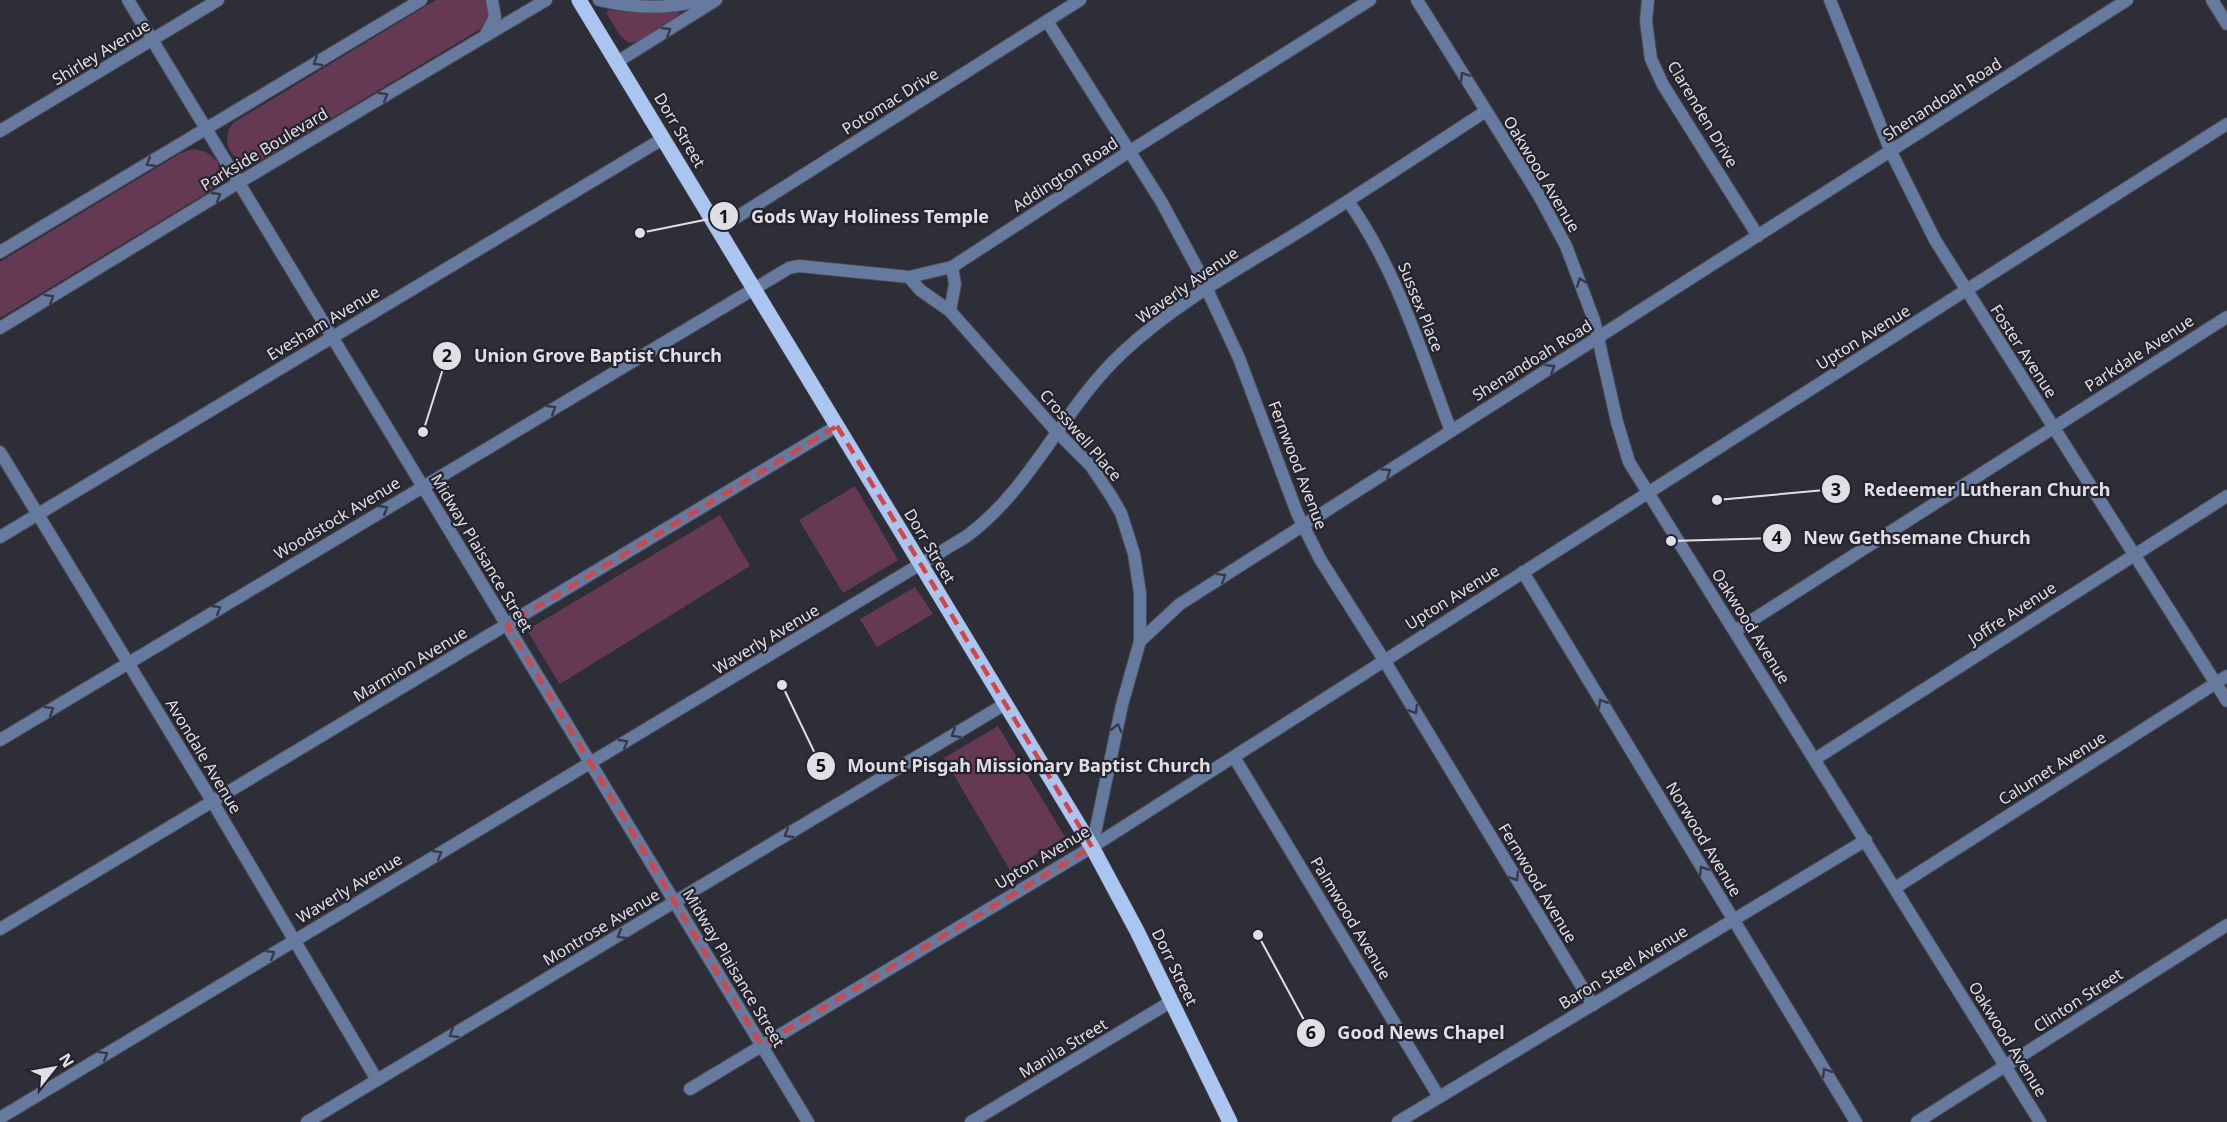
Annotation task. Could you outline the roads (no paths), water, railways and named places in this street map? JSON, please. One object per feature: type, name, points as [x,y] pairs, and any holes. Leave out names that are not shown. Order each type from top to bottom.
[{"type":"main road","name":"Dorr Street","points":[[579,0],[1092,847],[1137,931],[1230,1122]]},
{"type":"street","name":"Midway Plaisance Street","points":[[128,0],[808,1122]]},
{"type":"street","name":"Shirley Avenue","points":[[0,131],[218,0]]},
{"type":"street","points":[[0,252],[422,0]]},
{"type":"street","points":[[484,37],[495,17],[492,0]]},
{"type":"street","name":"Parkside Boulevard","points":[[0,328],[546,0]]},
{"type":"street","points":[[599,0],[643,6],[676,5],[700,0]]},
{"type":"street","points":[[617,62],[716,0]]},
{"type":"street","name":"Potomac Drive","points":[[718,229],[1080,0]]},
{"type":"street","name":"Addington Road","points":[[753,288],[789,268],[799,266],[909,277],[952,267],[1130,151],[1370,0]]},
{"type":"street","name":"Oakwood Avenue","points":[[1417,0],[1559,231],[1584,291],[1598,338],[1622,444],[1629,462],[2040,1122]]},
{"type":"street","name":"Clarenden Drive","points":[[1648,0],[1646,21],[1651,59],[1663,85],[1758,236]]},
{"type":"street","name":"Foster Avenue","points":[[1830,0],[1891,152],[1935,240],[2227,701]]},
{"type":"street","name":"Shenandoah Road","points":[[1140,641],[1180,604],[2127,0]]},
{"type":"street","points":[[2212,0],[2227,24]]},
{"type":"street","name":"Fernwood Avenue","points":[[1047,21],[1174,223],[1239,358],[1302,527],[1328,574],[1384,660],[1593,1005]]},
{"type":"street","name":"Waverly Avenue","points":[[0,1118],[967,536],[1007,500],[1087,390],[1121,353],[1165,316],[1486,111]]},
{"type":"street","name":"Upton Avenue","points":[[690,1089],[1092,847],[2227,124]]},
{"type":"street","name":"Evesham Avenue","points":[[0,537],[664,138]]},
{"type":"street","name":"Sussex Place","points":[[1348,201],[1371,235],[1385,262],[1416,336],[1451,431]]},
{"type":"street","points":[[950,311],[955,284],[952,267]]},
{"type":"street","name":"Crosswell Place","points":[[909,277],[920,290],[950,311],[1096,473],[1121,513],[1129,534],[1140,593],[1140,641]]},
{"type":"street","name":"Woodstock Avenue","points":[[0,740],[753,288]]},
{"type":"street","name":"Parkdale Avenue","points":[[1735,631],[2227,317]]},
{"type":"street","name":"Marmion Avenue","points":[[0,929],[837,426]]},
{"type":"street","name":"Avondale Avenue","points":[[0,452],[212,801],[377,1080]]},
{"type":"street","name":"Joffre Avenue","points":[[1815,759],[2227,496]]},
{"type":"street","name":"Norwood Avenue","points":[[1523,572],[1856,1122]]},
{"type":"street","points":[[1092,847],[1122,705],[1140,641]]},
{"type":"street","name":"Calumet Avenue","points":[[1895,888],[2227,676]]},
{"type":"street","name":"Montrose Avenue","points":[[307,1122],[1005,704]]},
{"type":"street","name":"Palmwood Avenue","points":[[1234,756],[1439,1097]]},
{"type":"street","name":"Baron Steel Avenue","points":[[1398,1122],[1866,840]]},
{"type":"street","name":"Clinton Street","points":[[1917,1122],[2227,925]]},
{"type":"street","name":"Manila Street","points":[[971,1122],[1172,1002]]},
{"type":"place","name":"Gods Way Holiness Temple","points":[[640,233]]},
{"type":"place","name":"Union Grove Baptist Church","points":[[423,432]]},
{"type":"place","name":"Redeemer Lutheran Church","points":[[1717,500]]},
{"type":"place","name":"New Gethsemane Church","points":[[1671,541]]},
{"type":"place","name":"Mount Pisgah Missionary Baptist Church","points":[[782,685]]},
{"type":"place","name":"Good News Chapel","points":[[1258,935]]}]
